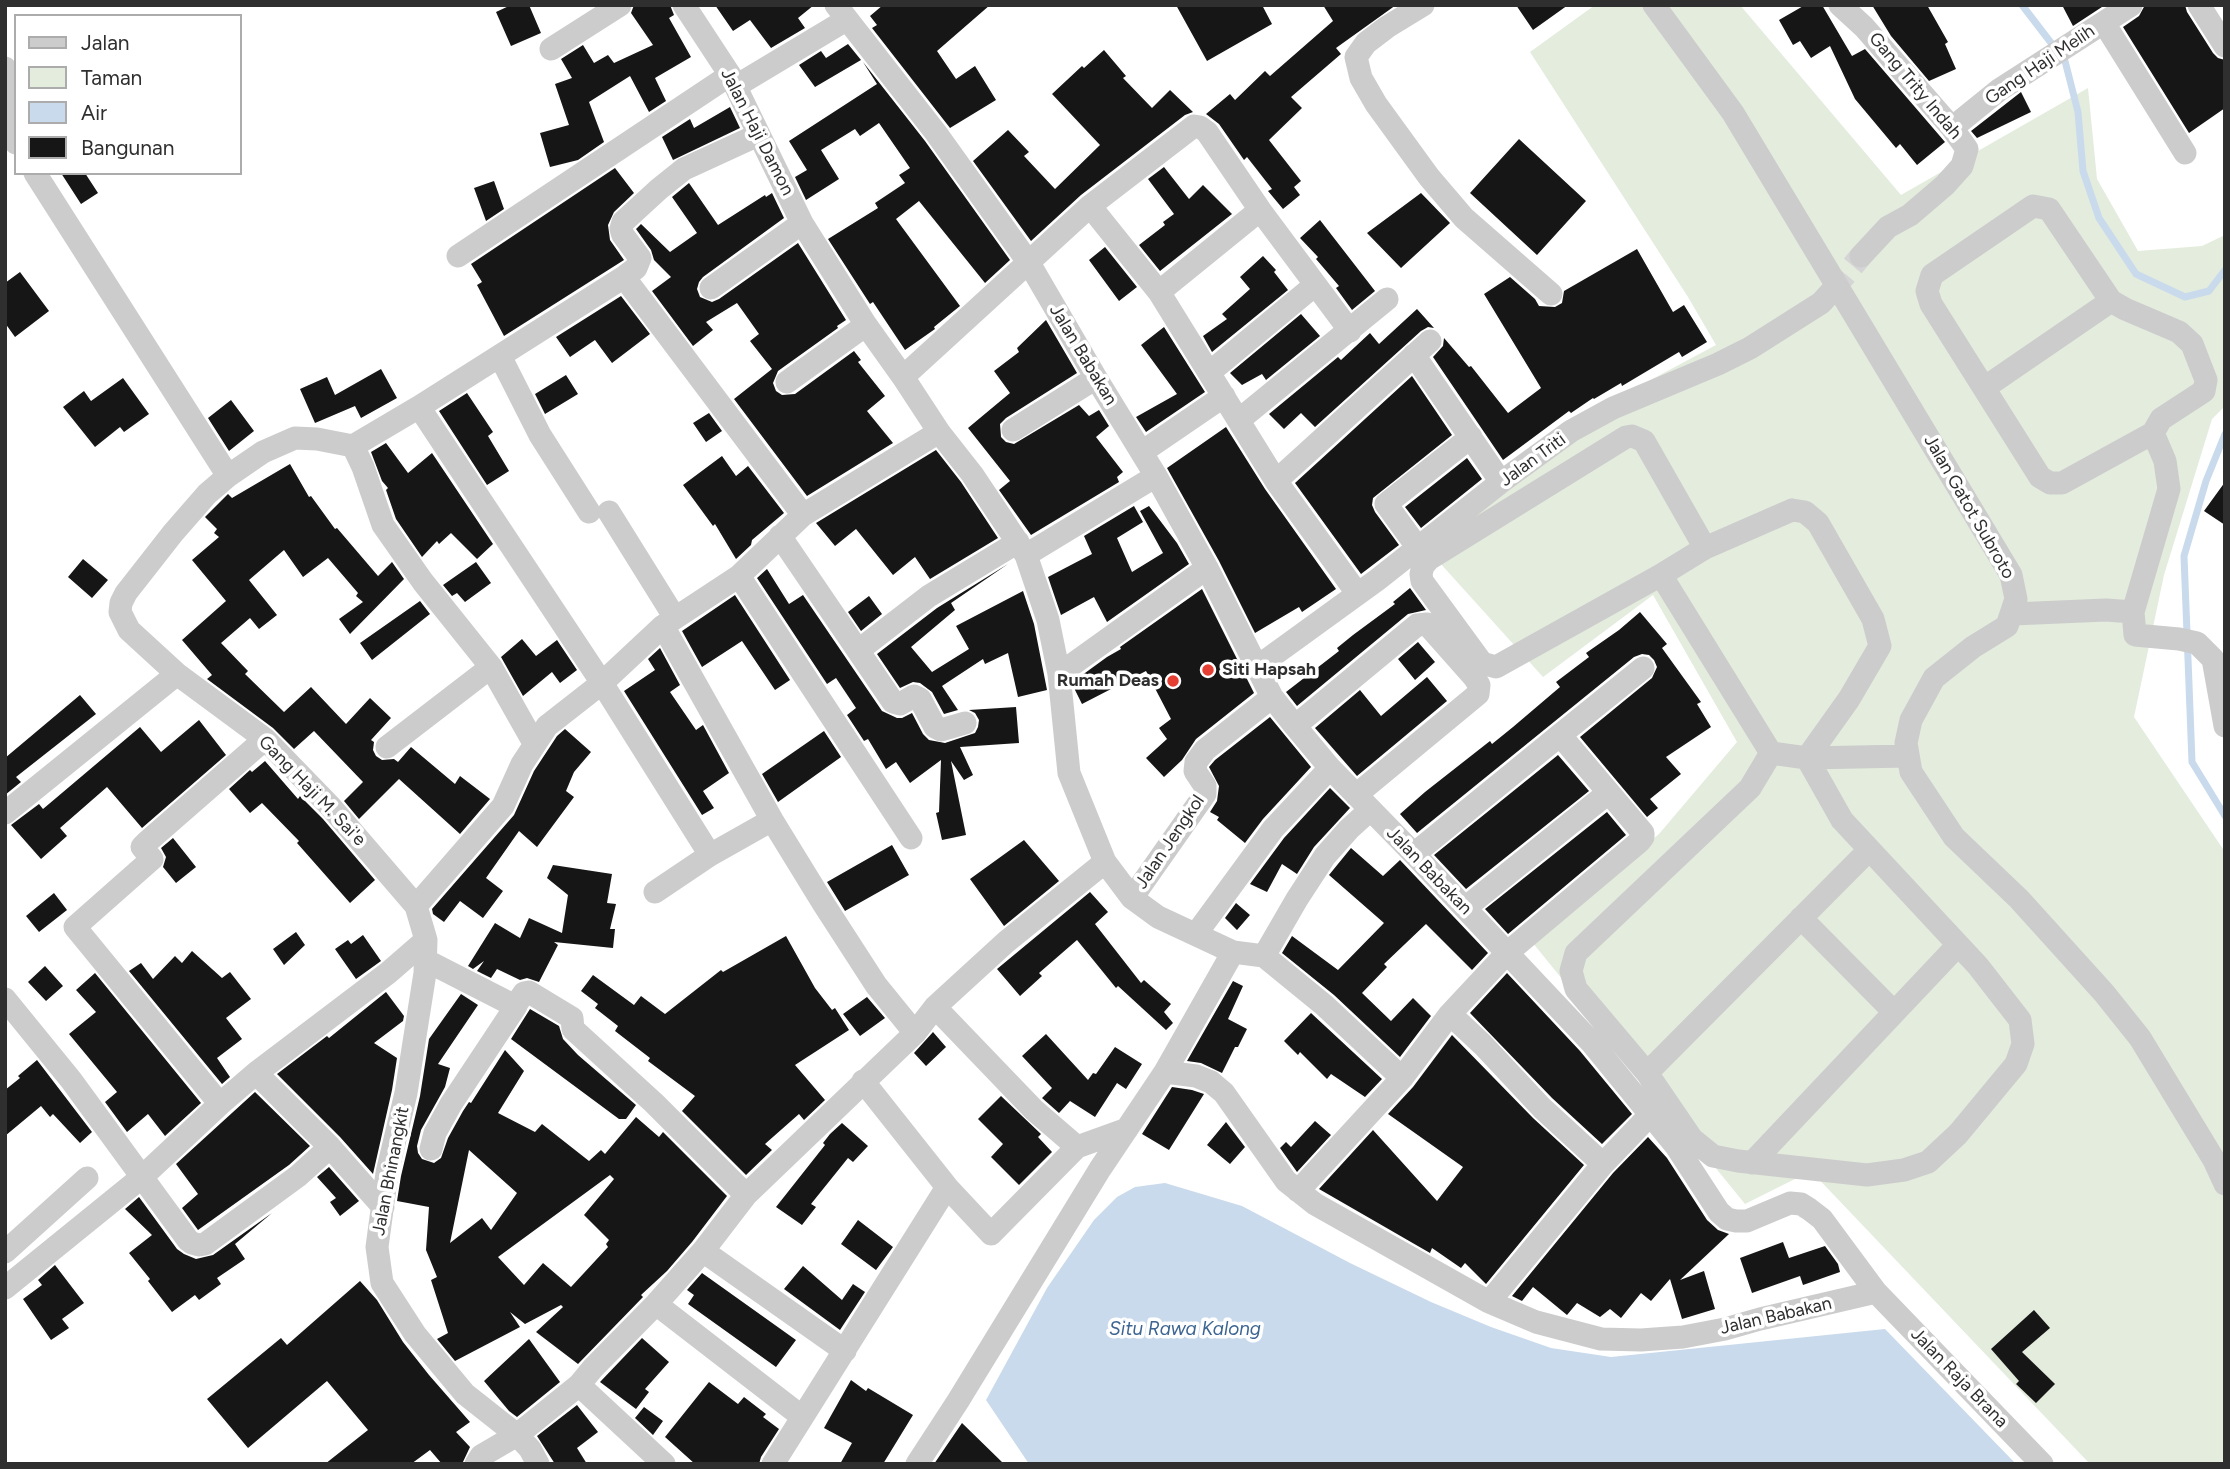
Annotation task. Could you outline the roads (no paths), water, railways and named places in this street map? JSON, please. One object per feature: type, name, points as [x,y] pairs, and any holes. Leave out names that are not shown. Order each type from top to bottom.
[{"type":"street","points":[[551,49],[620,5]]},
{"type":"street","name":"Jalan Haji Damon","points":[[684,5],[733,80],[803,223],[866,326]]},
{"type":"street","points":[[1423,5],[1387,27],[1366,44],[1356,57],[1361,78],[1376,104],[1429,177],[1464,218],[1551,294]]},
{"type":"street","name":"Jalan Gatot Subroto","points":[[1654,5],[1733,113],[2004,563],[2011,575],[2016,599],[2013,614]]},
{"type":"street","name":"Gang Trity Indah","points":[[1840,5],[1864,27],[1967,149],[1962,166],[1945,185],[1910,215],[1888,227],[1861,256]]},
{"type":"street","points":[[2199,5],[2225,46]]},
{"type":"street","points":[[2117,12],[2185,153]]},
{"type":"street","name":"Gang Haji Melih","points":[[1952,128],[1999,90],[2117,12]]},
{"type":"street","name":"Jalan Babakan","points":[[458,256],[841,13],[936,133],[1029,263],[1156,476],[1207,568],[1272,697],[1295,726],[1330,768],[1591,1042],[1676,1146],[1719,1212],[1736,1222],[1747,1221],[1790,1203],[1810,1209],[1822,1219],[1876,1292],[1682,1337],[1601,1339],[1536,1322],[1489,1301],[1315,1204],[1286,1181],[1224,1093],[1211,1082],[1196,1076],[1165,1072]]},
{"type":"street","points":[[5,68],[9,78],[5,102]]},
{"type":"street","points":[[903,377],[1090,206],[1194,126],[1206,132],[1350,331]]},
{"type":"street","points":[[36,175],[228,476],[263,452],[295,438],[353,446],[624,277],[636,268],[640,258],[623,235],[623,222],[684,169],[758,135]]},
{"type":"street","points":[[1090,206],[1159,292],[1276,481],[1357,593]]},
{"type":"street","points":[[2033,206],[2049,209],[2110,301],[2179,332],[2192,344],[2206,380],[2204,391],[2161,419],[2153,433],[2062,483],[2050,484],[2040,477],[1983,388],[1931,304],[1927,292],[1932,275],[2033,206]]},
{"type":"street","points":[[1159,292],[1260,210]]},
{"type":"street","points":[[711,288],[803,223]]},
{"type":"street","points":[[624,277],[803,515]]},
{"type":"street","points":[[1210,372],[1315,285]]},
{"type":"street","name":"Jalan Triti","points":[[1258,667],[1377,580],[1571,431],[1613,408],[1750,348],[1821,303],[1831,292]]},
{"type":"street","points":[[1239,420],[1387,299]]},
{"type":"street","points":[[1983,388],[2110,301]]},
{"type":"street","points":[[787,382],[866,326],[1022,548],[1048,620],[1059,674],[1069,773],[1105,862],[1132,898],[1158,917],[1233,952],[1264,956],[1324,1005],[1402,1079]]},
{"type":"street","points":[[1276,481],[1422,348],[1471,438],[1502,482]]},
{"type":"street","points":[[500,356],[540,435],[599,512],[669,622],[772,820],[876,985],[915,1033]]},
{"type":"street","points":[[1013,430],[1096,378]]},
{"type":"street","points":[[1142,452],[1224,397]]},
{"type":"street","points":[[418,407],[601,683],[710,855]]},
{"type":"street","points":[[416,906],[503,806],[522,764],[547,726],[601,683],[669,622],[739,576],[803,515],[939,432]]},
{"type":"street","points":[[2153,433],[2165,461],[2169,489],[2133,612],[2135,635],[2188,641],[2213,659],[2225,726]]},
{"type":"street","points":[[1705,548],[1644,442],[1632,436],[1626,437],[1429,559],[1423,566],[1422,581],[1482,663],[1496,667],[1705,548],[1792,510],[1805,512],[1818,523],[1873,620],[1880,646],[1849,699],[1807,758]]},
{"type":"street","points":[[1418,548],[1386,504],[1471,438]]},
{"type":"street","points":[[353,446],[383,525],[423,582],[491,667],[534,743]]},
{"type":"street","name":"Gang Haji M. Sai'e","points":[[228,476],[173,533],[126,593],[120,612],[129,630],[177,674],[265,739],[330,806],[416,906],[425,950]]},
{"type":"street","points":[[859,650],[929,596],[1156,476]]},
{"type":"street","points":[[780,536],[893,702],[900,704],[917,697],[935,727],[941,730],[965,723]]},
{"type":"street","points":[[1059,674],[1207,568]]},
{"type":"street","points":[[1661,575],[1771,753]]},
{"type":"street","points":[[739,576],[911,838]]},
{"type":"street","points":[[2133,612],[2106,610],[2013,614],[2007,626],[1973,647],[1934,678],[1911,720],[1906,743],[1908,756],[1911,772],[1954,837],[2019,899],[2104,993],[2140,1038],[2214,1160],[2225,1184]]},
{"type":"street","points":[[1264,956],[1297,899],[1325,856],[1349,829],[1363,802],[1478,694],[1479,685],[1427,624],[1417,625],[1295,726]]},
{"type":"street","points":[[387,747],[491,667]]},
{"type":"street","points":[[1414,854],[1643,668]]},
{"type":"street","points":[[5,813],[177,674]]},
{"type":"street","name":"Jalan Jengkol","points":[[1132,898],[1205,793],[1205,786],[1195,771],[1196,762],[1205,750],[1272,697]]},
{"type":"street","points":[[1298,1191],[1402,1079],[1450,1014],[1507,953],[1643,837],[1643,833],[1560,735]]},
{"type":"street","points":[[220,1104],[75,927],[152,859],[142,847],[147,842],[265,739]]},
{"type":"street","points":[[1771,753],[1807,758],[1908,756]]},
{"type":"street","points":[[1771,753],[1750,788],[1576,953],[1571,971],[1576,989],[1647,1073],[1692,1139],[1713,1156],[1752,1163],[1867,1175],[1904,1170],[1928,1162],[1958,1134],[2016,1064],[2023,1044],[2020,1020],[1978,966],[1842,820],[1807,758]]},
{"type":"street","points":[[1196,934],[1273,829],[1330,768]]},
{"type":"street","points":[[1465,908],[1608,793]]},
{"type":"street","points":[[654,892],[710,855],[772,820]]},
{"type":"street","points":[[1647,1073],[1869,850]]},
{"type":"street","points":[[476,1464],[481,1456],[517,1435],[579,1385],[703,1251],[746,1195],[915,1033],[935,1007],[1006,942],[1105,862]]},
{"type":"street","points":[[1801,918],[1894,1012]]},
{"type":"street","points":[[1752,1163],[1958,945]]},
{"type":"street","points":[[5,1289],[142,1177],[256,1073],[388,974],[425,950],[516,1006]]},
{"type":"street","name":"Jalan Bhinangkit","points":[[425,950],[420,1011],[406,1093],[387,1173],[377,1247],[382,1283],[415,1334],[465,1394],[517,1435],[530,1449],[538,1464]]},
{"type":"street","points":[[917,1464],[1165,1072],[1233,952]]},
{"type":"street","points":[[431,1149],[435,1133],[451,1104],[524,993],[529,992],[572,1018],[573,1029],[654,1103],[746,1195]]},
{"type":"street","points":[[5,999],[71,1080],[188,1240],[199,1245],[205,1244],[298,1176],[330,1147]]},
{"type":"street","points":[[935,1007],[1034,1110],[1077,1147]]},
{"type":"street","points":[[1450,1014],[1542,1108],[1603,1164]]},
{"type":"street","points":[[256,1073],[330,1147],[383,1207]]},
{"type":"street","points":[[863,1081],[947,1187],[991,1234],[1077,1147],[1127,1129]]},
{"type":"street","points":[[1489,1301],[1603,1164],[1650,1115]]},
{"type":"street","points":[[5,1252],[87,1178]]},
{"type":"street","points":[[773,1464],[947,1187]]},
{"type":"street","points":[[703,1251],[845,1351]]},
{"type":"street","name":"Jalan Raja Brana","points":[[1876,1292],[2042,1464]]},
{"type":"street","points":[[656,1304],[801,1416]]},
{"type":"street","points":[[579,1385],[664,1464]]},
{"type":"water","name":"Situ Rawa Kalong","points":[[1165,1183],[1242,1206],[1431,1302],[1551,1348],[1611,1357],[1885,1329],[2016,1464],[1029,1464],[986,1400],[1047,1288],[1094,1220],[1117,1197],[1135,1187]]},
{"type":"waterway","points":[[2022,5],[2065,61],[2078,112],[2083,171],[2099,218],[2136,274],[2185,297],[2209,291],[2225,270]]},
{"type":"waterway","points":[[2225,434],[2206,481],[2184,556],[2192,762],[2225,816]]},
{"type":"tunnel","points":[[1831,292],[1861,256]]},
{"type":"place","name":"Siti Hapsah","points":[[1208,670]]},
{"type":"place","name":"Rumah Deas","points":[[1173,681]]}]
